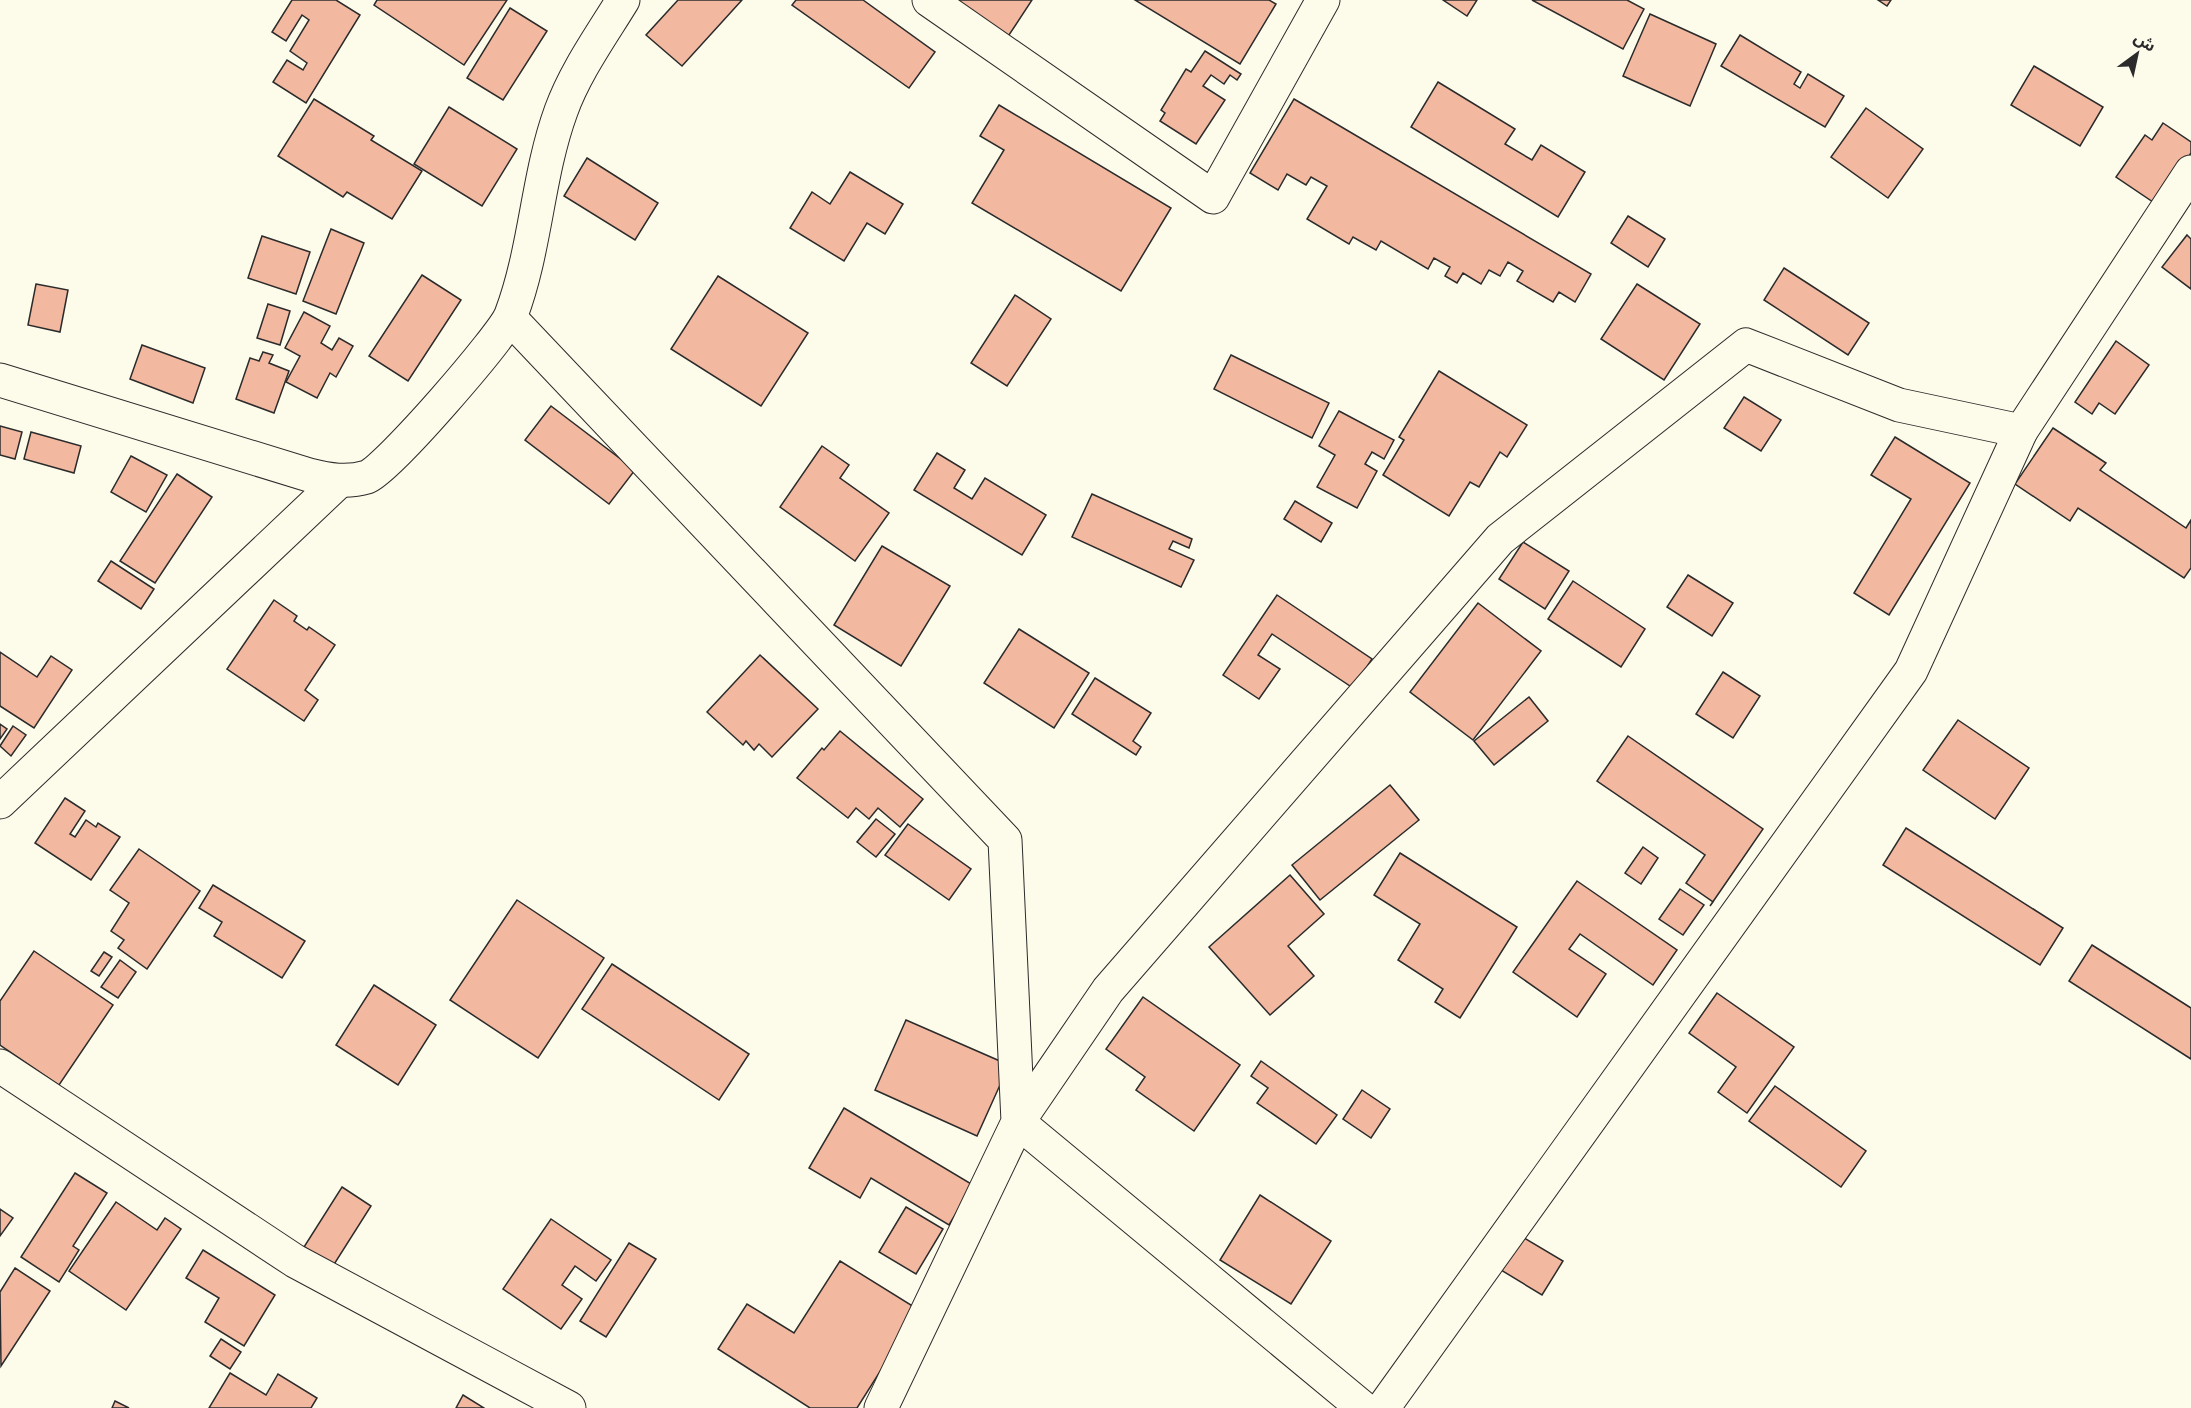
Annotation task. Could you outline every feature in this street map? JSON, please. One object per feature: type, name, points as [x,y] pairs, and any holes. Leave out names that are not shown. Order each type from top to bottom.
[{"type":"street","points":[[0,380],[309,475],[338,482],[369,477],[399,452],[492,344],[510,318],[522,285],[551,142],[561,110],[576,77],[623,0]]},
{"type":"street","points":[[928,0],[1213,197],[1323,0]]},
{"type":"street","points":[[1383,1408],[1911,671],[2020,431],[2191,172]]},
{"type":"street","points":[[510,318],[1005,840],[1018,1122],[1363,1408]]},
{"type":"street","points":[[881,1408],[1018,1122],[1108,990],[1500,539],[1746,345],[1899,405],[2020,431]]},
{"type":"street","points":[[0,802],[338,482]]},
{"type":"street","points":[[0,1066],[295,1261],[569,1408]]},
{"type":"building","points":[[292,0],[336,0],[360,15],[306,103],[273,82],[287,60],[303,70],[307,63],[290,51],[309,20],[302,15],[286,41],[272,32]]},
{"type":"building","points":[[377,0],[507,0],[464,65],[374,5]]},
{"type":"building","points":[[678,0],[742,0],[682,66],[646,35]]},
{"type":"building","points":[[796,0],[863,0],[935,52],[909,88],[792,5]]},
{"type":"building","points":[[949,0],[1032,0],[1007,38]]},
{"type":"building","points":[[1135,0],[1269,0],[1276,4],[1240,64]]},
{"type":"building","points":[[1443,0],[1477,0],[1467,16]]},
{"type":"building","points":[[1532,0],[1627,0],[1644,9],[1623,49]]},
{"type":"building","points":[[1878,0],[1891,0],[1887,6]]},
{"type":"building","points":[[510,8],[547,31],[503,100],[467,78]]},
{"type":"building","points":[[1650,14],[1716,44],[1690,106],[1623,76]]},
{"type":"building","points":[[1740,35],[1801,72],[1794,84],[1800,88],[1808,74],[1844,96],[1825,127],[1721,66]]},
{"type":"building","points":[[1205,51],[1241,74],[1237,80],[1230,75],[1224,84],[1211,75],[1203,86],[1225,100],[1196,144],[1160,121],[1165,113],[1161,110],[1186,69],[1191,72]]},
{"type":"building","points":[[2034,66],[2103,107],[2080,146],[2011,105]]},
{"type":"building","points":[[1438,82],[1515,129],[1505,144],[1532,160],[1541,145],[1585,172],[1558,217],[1411,127]]},
{"type":"building","points":[[314,99],[374,136],[371,140],[422,171],[392,219],[347,192],[343,197],[278,156]]},
{"type":"building","points":[[1294,99],[1591,274],[1575,302],[1559,292],[1553,302],[1517,281],[1523,271],[1508,262],[1500,276],[1489,270],[1481,284],[1463,273],[1457,283],[1445,276],[1450,267],[1434,258],[1428,269],[1381,241],[1376,250],[1353,237],[1349,244],[1307,219],[1327,186],[1311,177],[1306,185],[1287,174],[1278,190],[1250,173]]},
{"type":"building","points":[[999,105],[1171,208],[1121,291],[972,203],[1004,150],[980,136]]},
{"type":"building","points":[[449,107],[517,149],[482,206],[414,164]]},
{"type":"building","points":[[1866,108],[1923,149],[1888,198],[1831,157]]},
{"type":"building","points":[[2163,123],[2191,142],[2191,153],[2156,204],[2116,177],[2145,135],[2152,140]]},
{"type":"building","points":[[587,158],[658,203],[635,240],[564,196]]},
{"type":"building","points":[[850,172],[903,204],[885,234],[867,223],[844,261],[790,228],[812,192],[830,204]]},
{"type":"building","points":[[1628,216],[1665,239],[1648,267],[1611,243]]},
{"type":"building","points":[[331,229],[364,243],[336,314],[303,301]]},
{"type":"building","points":[[2187,235],[2191,239],[2191,289],[2162,267]]},
{"type":"building","points":[[262,236],[310,252],[296,294],[248,278]]},
{"type":"building","points":[[1784,268],[1869,323],[1848,355],[1764,300]]},
{"type":"building","points":[[422,275],[461,300],[408,381],[369,356]]},
{"type":"building","points":[[718,276],[808,333],[761,406],[671,349]]},
{"type":"building","points":[[36,284],[68,290],[60,332],[28,325]]},
{"type":"building","points":[[1637,284],[1700,324],[1664,380],[1601,339]]},
{"type":"building","points":[[1015,295],[1051,319],[1007,386],[971,363]]},
{"type":"building","points":[[268,304],[290,311],[280,345],[257,338]]},
{"type":"building","points":[[304,312],[330,326],[321,343],[332,350],[339,338],[353,346],[336,377],[330,373],[317,398],[286,382],[300,356],[285,348]]},
{"type":"building","points":[[2116,341],[2149,365],[2115,414],[2099,403],[2092,414],[2075,402]]},
{"type":"building","points":[[142,345],[205,368],[193,403],[130,379]]},
{"type":"building","points":[[263,352],[273,355],[269,363],[289,371],[274,413],[236,399],[250,358],[259,361]]},
{"type":"building","points":[[1231,355],[1329,403],[1312,438],[1214,389]]},
{"type":"building","points":[[1439,371],[1527,425],[1507,457],[1500,452],[1479,487],[1470,482],[1449,516],[1383,475],[1404,440],[1399,437]]},
{"type":"building","points":[[1744,397],[1781,420],[1761,451],[1724,428]]},
{"type":"building","points":[[551,406],[635,470],[609,504],[525,440]]},
{"type":"building","points":[[1339,411],[1394,440],[1384,459],[1372,452],[1365,464],[1377,471],[1357,508],[1317,487],[1335,455],[1319,446]]},
{"type":"building","points":[[0,426],[22,432],[15,459],[0,455]]},
{"type":"building","points":[[2053,428],[2106,463],[2100,470],[2186,528],[2191,520],[2191,568],[2184,578],[2078,508],[2070,521],[2015,484]]},
{"type":"building","points":[[31,432],[81,446],[74,473],[24,459]]},
{"type":"building","points":[[1895,437],[1970,483],[1889,615],[1854,593],[1911,499],[1871,475]]},
{"type":"building","points":[[822,446],[849,465],[840,478],[889,513],[855,561],[780,507]]},
{"type":"building","points":[[937,453],[965,470],[954,488],[972,499],[985,478],[1046,515],[1022,555],[914,490]]},
{"type":"building","points":[[131,456],[167,475],[146,512],[111,492]]},
{"type":"building","points":[[177,474],[212,497],[155,583],[120,561]]},
{"type":"building","points":[[1092,494],[1192,539],[1189,548],[1173,541],[1169,549],[1194,560],[1181,587],[1072,537]]},
{"type":"building","points":[[1295,501],[1332,523],[1321,542],[1284,519]]},
{"type":"building","points":[[1523,542],[1569,571],[1545,609],[1499,579]]},
{"type":"building","points":[[882,546],[950,586],[901,666],[834,625]]},
{"type":"building","points":[[111,561],[154,589],[141,609],[98,581]]},
{"type":"building","points":[[1688,575],[1733,603],[1712,636],[1667,607]]},
{"type":"building","points":[[1573,581],[1645,629],[1621,667],[1548,619]]},
{"type":"building","points":[[1277,595],[1372,659],[1353,688],[1272,634],[1258,655],[1280,669],[1259,699],[1223,675]]},
{"type":"building","points":[[274,600],[297,616],[294,621],[307,630],[309,627],[335,645],[305,690],[318,700],[304,721],[227,669]]},
{"type":"building","points":[[1478,603],[1541,651],[1473,740],[1410,692]]},
{"type":"building","points":[[1019,629],[1089,673],[1054,728],[984,683]]},
{"type":"building","points":[[0,652],[37,677],[51,656],[72,670],[34,728],[0,706]]},
{"type":"building","points":[[760,655],[818,709],[772,757],[759,744],[754,750],[746,741],[743,745],[707,712]]},
{"type":"building","points":[[1723,672],[1760,696],[1733,738],[1696,714]]},
{"type":"building","points":[[1095,678],[1151,713],[1133,741],[1141,747],[1136,755],[1072,714]]},
{"type":"building","points":[[1529,697],[1548,721],[1494,765],[1474,741]]},
{"type":"building","points":[[1958,720],[2029,768],[1995,819],[1923,770]]},
{"type":"building","points":[[0,724],[7,729],[0,739]]},
{"type":"building","points":[[13,726],[26,735],[11,756],[0,746]]},
{"type":"building","points":[[840,731],[923,799],[900,827],[878,808],[869,819],[856,808],[848,818],[797,778],[822,748],[824,750]]},
{"type":"building","points":[[1628,736],[1763,829],[1713,902],[1686,883],[1705,855],[1597,781]]},
{"type":"building","points":[[1390,785],[1419,820],[1320,900],[1292,865]]},
{"type":"building","points":[[65,798],[85,811],[70,834],[75,837],[86,820],[96,827],[98,823],[120,837],[91,880],[35,843]]},
{"type":"building","points":[[876,819],[895,834],[876,857],[857,842]]},
{"type":"building","points":[[908,824],[971,869],[949,900],[885,855]]},
{"type":"building","points":[[1906,828],[2063,928],[2040,965],[1883,865]]},
{"type":"building","points":[[1643,847],[1658,858],[1641,884],[1625,873]]},
{"type":"building","points":[[139,849],[200,891],[147,969],[118,948],[124,940],[111,931],[129,903],[110,890]]},
{"type":"building","points":[[1400,853],[1517,927],[1460,1018],[1435,1002],[1443,989],[1398,960],[1420,924],[1374,895]]},
{"type":"building","points":[[1290,875],[1324,914],[1288,946],[1314,976],[1270,1015],[1209,947]]},
{"type":"building","points":[[1577,881],[1677,950],[1653,985],[1580,934],[1569,949],[1606,974],[1577,1017],[1513,972]]},
{"type":"building","points":[[213,885],[305,941],[282,978],[214,936],[222,922],[199,908]]},
{"type":"building","points":[[1680,889],[1704,905],[1683,935],[1659,919]]},
{"type":"building","points":[[517,900],[604,958],[538,1058],[450,1000]]},
{"type":"building","points":[[2092,945],[2191,1008],[2191,1059],[2069,981]]},
{"type":"building","points":[[34,951],[113,1005],[59,1085],[0,1045],[0,1001]]},
{"type":"building","points":[[104,952],[112,957],[99,976],[91,971]]},
{"type":"building","points":[[120,960],[136,972],[118,998],[101,987]]},
{"type":"building","points":[[612,964],[749,1054],[719,1100],[582,1009]]},
{"type":"building","points":[[374,985],[436,1025],[398,1085],[336,1045]]},
{"type":"building","points":[[1717,993],[1794,1047],[1747,1113],[1718,1092],[1736,1067],[1689,1033]]},
{"type":"building","points":[[1143,997],[1240,1065],[1194,1131],[1136,1090],[1145,1077],[1106,1049]]},
{"type":"building","points":[[906,1020],[1009,1065],[977,1136],[875,1090]]},
{"type":"building","points":[[1261,1061],[1337,1115],[1316,1144],[1257,1103],[1268,1088],[1251,1076]]},
{"type":"building","points":[[1775,1086],[1866,1151],[1841,1187],[1749,1121]]},
{"type":"building","points":[[1362,1090],[1390,1109],[1371,1138],[1343,1119]]},
{"type":"building","points":[[844,1108],[973,1185],[949,1225],[871,1178],[860,1198],[809,1168]]},
{"type":"building","points":[[75,1173],[107,1193],[73,1246],[79,1250],[59,1282],[21,1257]]},
{"type":"building","points":[[342,1187],[371,1206],[333,1266],[304,1247]]},
{"type":"building","points":[[1260,1195],[1331,1241],[1291,1304],[1220,1260]]},
{"type":"building","points":[[116,1202],[157,1230],[165,1218],[181,1229],[126,1310],[69,1271]]},
{"type":"building","points":[[906,1207],[943,1229],[916,1274],[879,1252]]},
{"type":"building","points":[[0,1209],[13,1218],[0,1236]]},
{"type":"building","points":[[551,1219],[611,1260],[596,1281],[575,1266],[562,1285],[582,1299],[561,1329],[503,1289]]},
{"type":"building","points":[[1521,1236],[1563,1261],[1542,1295],[1501,1270]]},
{"type":"building","points":[[629,1243],[656,1259],[606,1337],[580,1321]]},
{"type":"building","points":[[203,1250],[275,1295],[244,1346],[205,1322],[219,1298],[186,1278]]},
{"type":"building","points":[[840,1261],[919,1310],[857,1408],[810,1408],[718,1349],[747,1304],[794,1333]]},
{"type":"building","points":[[15,1268],[50,1291],[1,1366],[0,1292]]},
{"type":"building","points":[[221,1339],[241,1352],[230,1369],[210,1356]]},
{"type":"building","points":[[230,1373],[266,1395],[278,1374],[317,1398],[311,1408],[209,1408]]},
{"type":"building","points":[[463,1395],[484,1408],[456,1408]]},
{"type":"building","points":[[115,1401],[129,1408],[112,1408]]}]
